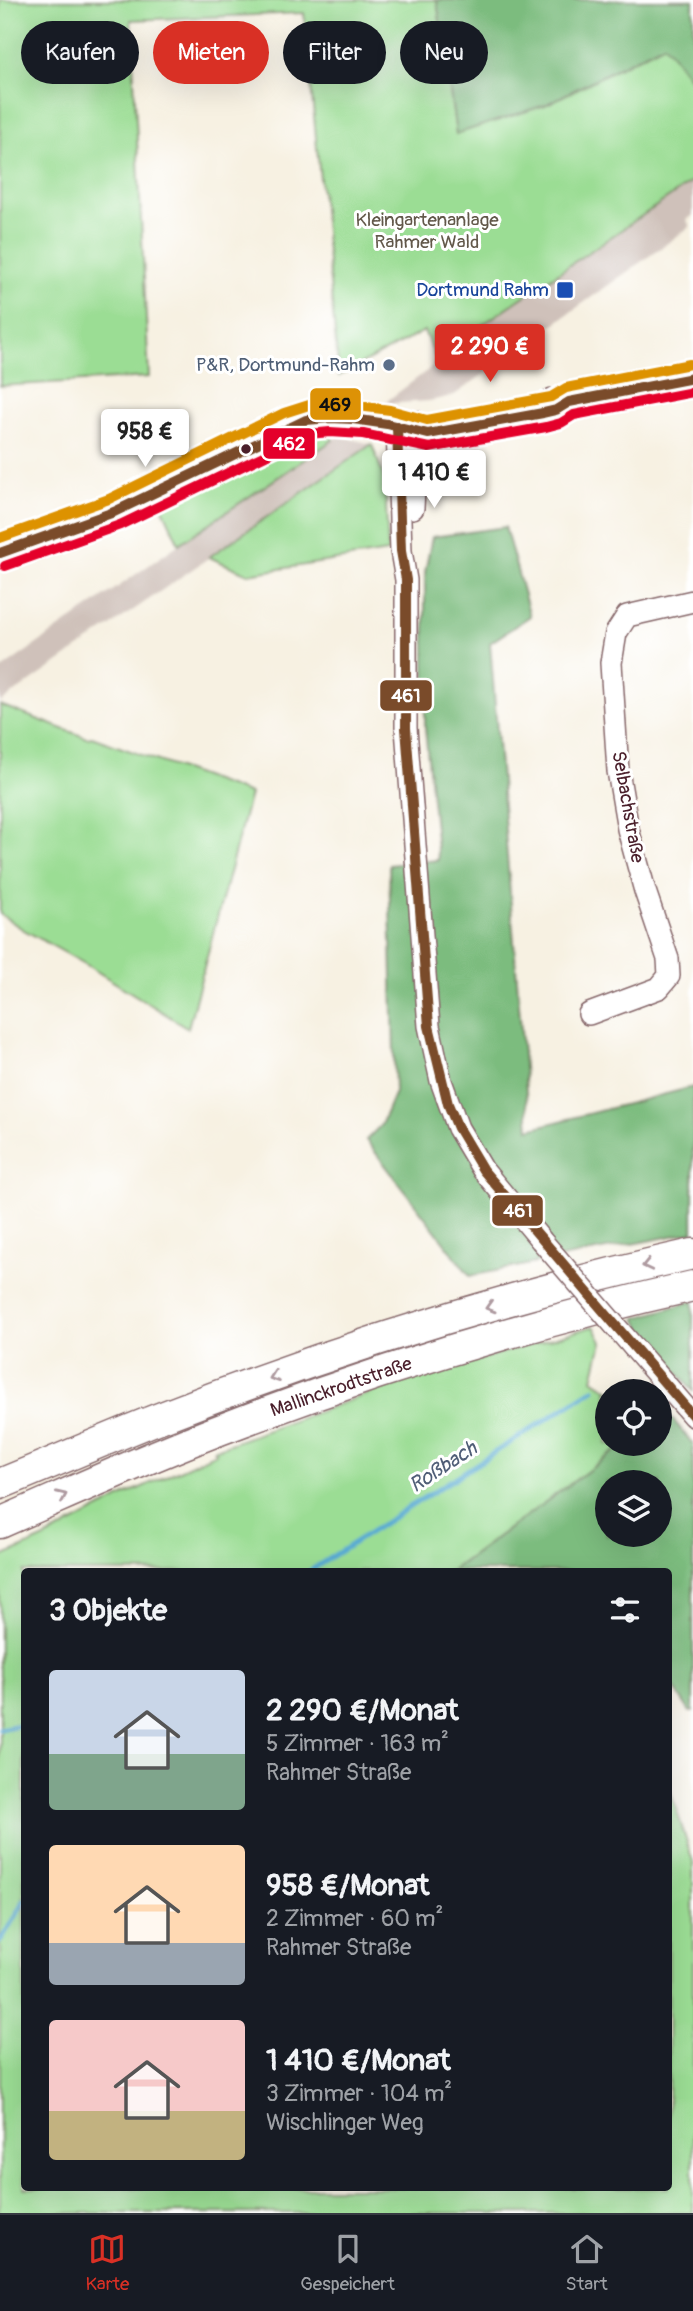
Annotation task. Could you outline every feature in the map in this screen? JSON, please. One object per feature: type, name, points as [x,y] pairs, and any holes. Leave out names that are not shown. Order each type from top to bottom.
[{"type":"highway","name":"Mallinckrodtstraße","points":[[0,1485],[157,1419],[409,1331],[568,1284],[693,1255]]},
{"type":"highway","name":"Mallinckrodtstraße","points":[[0,1523],[130,1466],[332,1389],[544,1323],[693,1286]]},
{"type":"main road","points":[[0,553],[114,512],[302,421],[328,418],[410,427],[493,407],[569,402],[693,378]]},
{"type":"street","points":[[410,427],[401,551],[406,580],[406,728],[429,1026],[441,1081],[458,1128],[483,1170],[693,1416]]},
{"type":"street","name":"Selbachstraße","points":[[589,1014],[659,988],[669,976],[668,959],[628,829],[618,771],[611,663],[615,633],[627,616],[693,601]]},
{"type":"shaded area","points":[[693,181],[693,215],[687,220],[690,227],[453,396],[429,401],[383,404],[432,367],[435,357]]},
{"type":"shaded area","points":[[339,436],[372,444],[0,703],[0,670]]},
{"type":"green space","name":"Kleingartenanlage Rahmer Wald","points":[[0,0],[437,0],[440,21],[400,21],[400,84],[449,84],[456,134],[545,105],[665,44],[693,83],[693,181],[435,357],[424,331],[339,376],[311,84],[386,84],[386,21],[305,21],[304,13],[131,21],[21,21],[21,84],[134,84],[149,377],[0,386]]},
{"type":"green space","points":[[437,0],[693,0],[693,83],[664,44],[545,105],[456,134],[449,84],[488,84],[488,21],[440,21]]},
{"type":"green space","points":[[290,426],[326,430],[333,440],[179,544],[155,491]]},
{"type":"green space","points":[[372,444],[385,481],[388,552],[248,574],[209,557]]},
{"type":"green space","points":[[505,527],[530,616],[490,643],[529,1129],[693,1087],[693,1232],[470,1276],[366,1140],[381,1125],[395,1092],[389,865],[438,860],[425,728],[425,572],[432,537]]},
{"type":"green space","points":[[0,705],[250,794],[188,1028],[0,914]]},
{"type":"green space","points":[[693,1301],[693,1391],[644,1334],[636,1318]]},
{"type":"green space","points":[[594,1326],[602,1342],[593,1379],[595,1456],[609,1456],[455,1568],[21,1568],[21,2191],[672,2191],[672,1796],[693,1862],[693,2213],[0,2213],[0,1558],[216,1453],[213,1450],[392,1385]]},
{"type":"green space","points":[[672,1419],[693,1444],[693,1711],[690,1712],[672,1685],[672,1568],[455,1568],[609,1456],[672,1456]]},
{"type":"waterway","name":"Roßbach","points":[[314,1568],[594,1389]]},
{"type":"waterway","points":[[0,1729],[21,1725]]},
{"type":"waterway","name":"Roßbach","points":[[0,1942],[21,1906]]},
{"type":"transit line","name":"469","points":[[0,538],[109,499],[284,413],[309,405],[342,404],[390,410],[427,420],[551,397],[566,388],[690,364]]},
{"type":"transit line","name":"461","points":[[0,553],[114,512],[306,420],[353,419],[428,434],[543,413],[556,410],[569,402],[693,378]]},
{"type":"transit line","name":"462","points":[[5,566],[120,525],[309,434],[363,434],[429,448],[546,427],[561,423],[574,415],[693,392]]},
{"type":"transit line","name":"461","points":[[397,426],[401,551],[406,580],[406,728],[429,1026],[448,1104],[458,1128],[483,1170],[693,1416]]},
{"type":"place","name":"Dortmund Rahm","points":[[565,290]]},
{"type":"place","name":"P&R, Dortmund-Rahm","points":[[389,365]]}]
